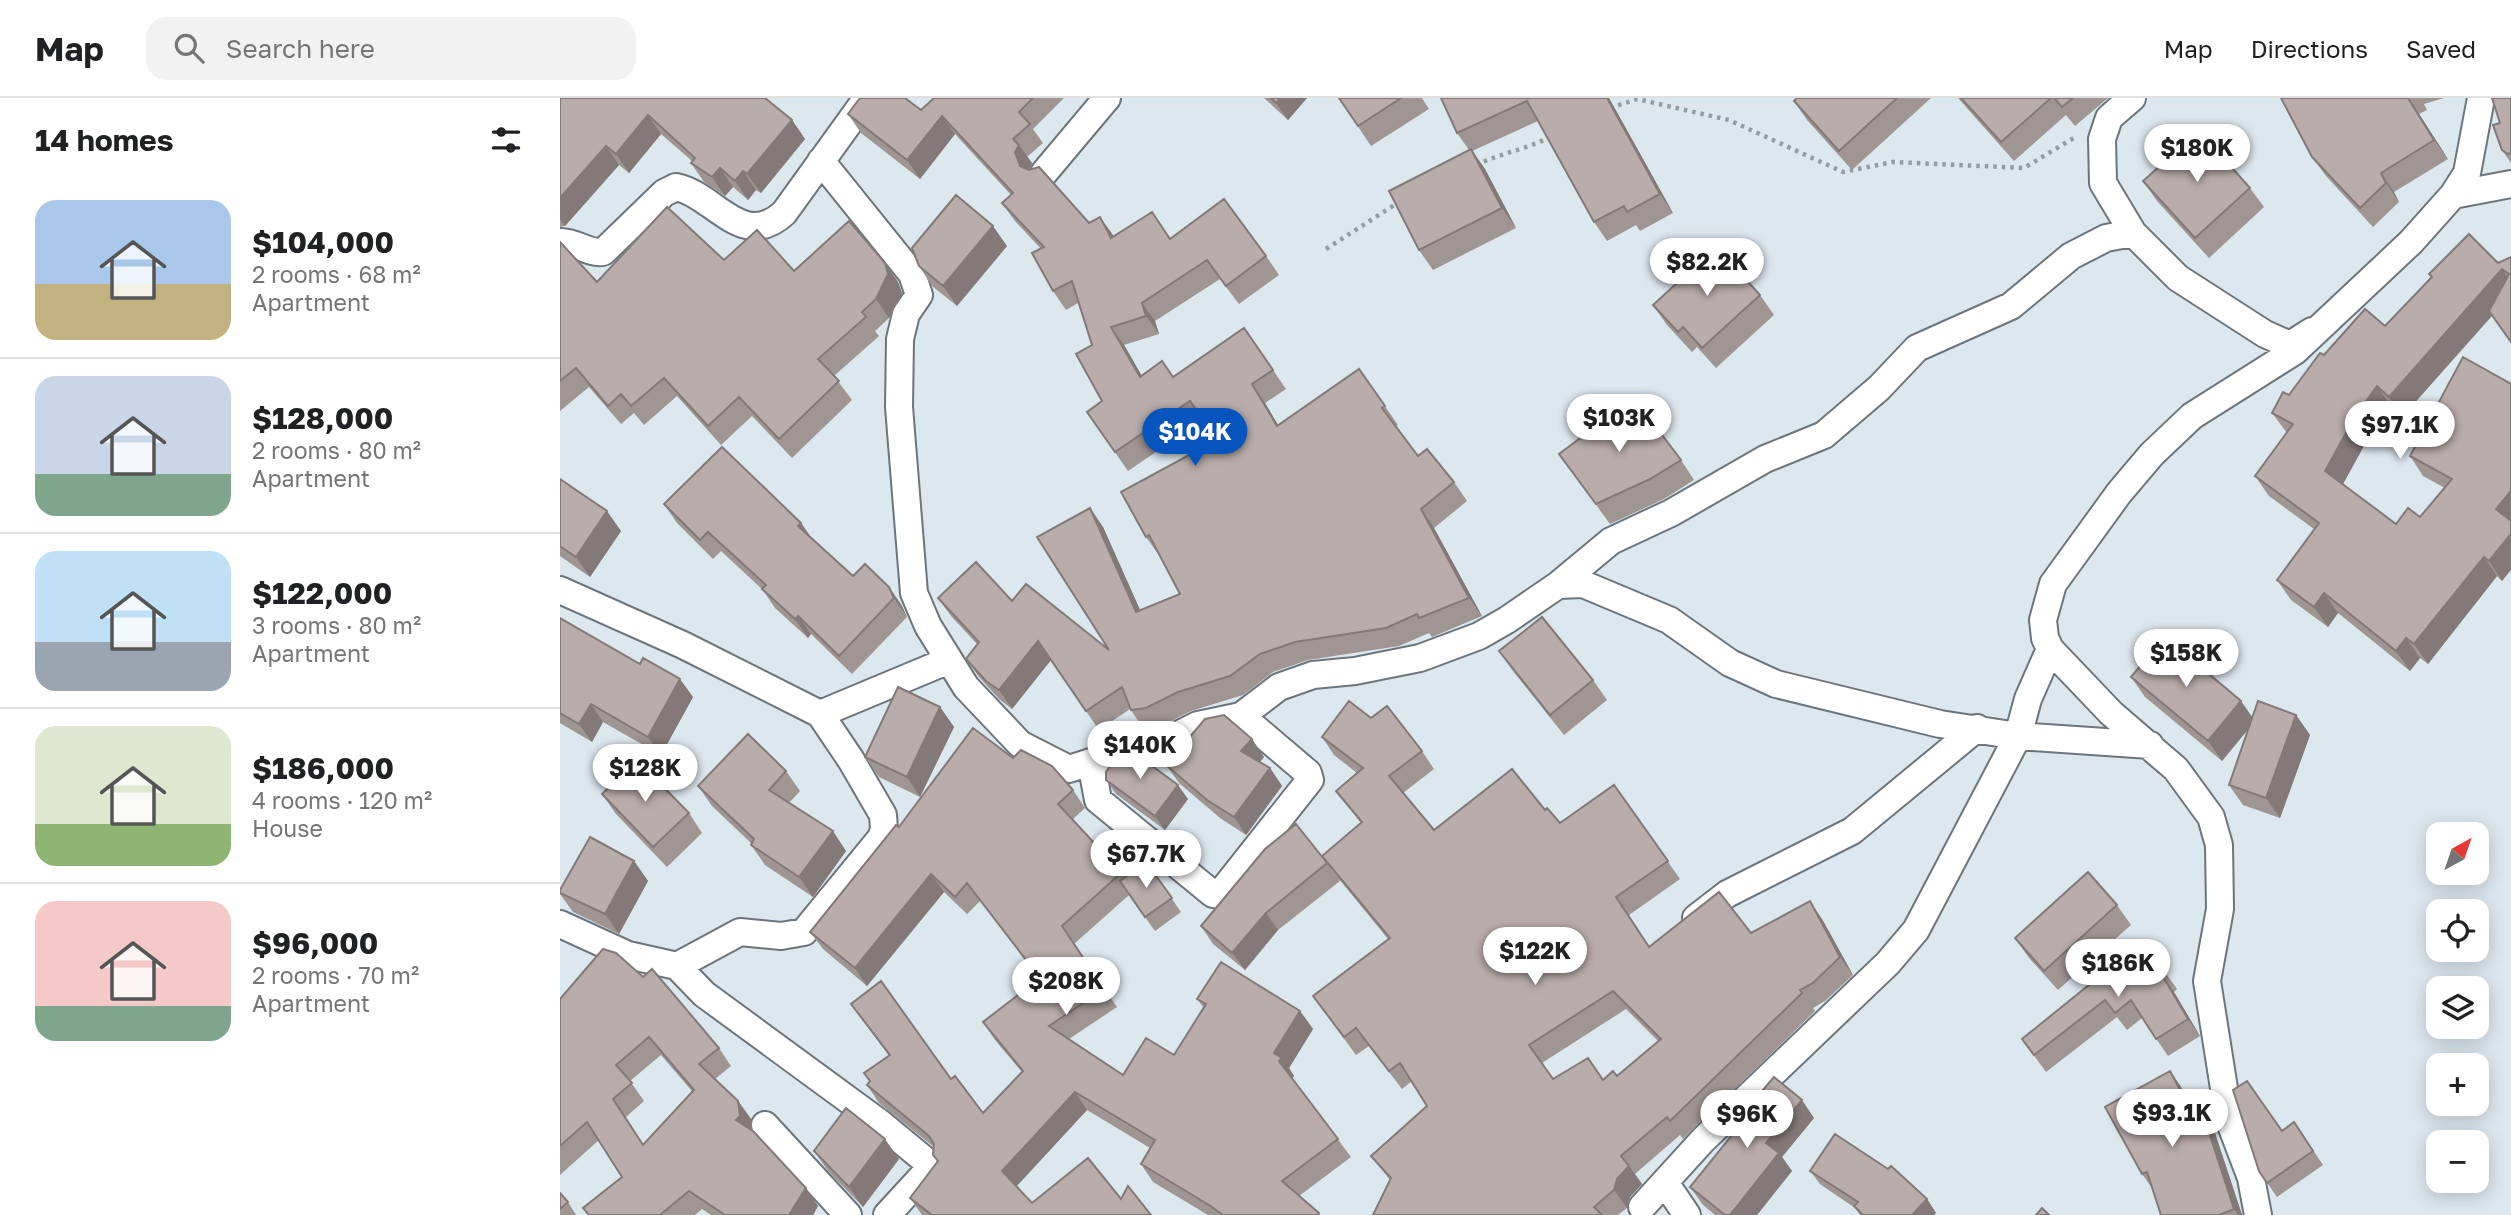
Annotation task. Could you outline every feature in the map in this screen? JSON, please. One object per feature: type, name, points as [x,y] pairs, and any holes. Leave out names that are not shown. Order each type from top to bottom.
[{"type":"street","points":[[560,242],[603,252],[664,193],[676,187],[734,221],[762,227],[772,224],[784,213],[867,98]]},
{"type":"street","points":[[1044,173],[1107,98]]},
{"type":"street","points":[[2132,98],[2109,118],[2102,139],[2103,183],[2133,233],[2178,278],[2265,334],[2290,345],[2328,321]]},
{"type":"street","points":[[2281,1215],[2269,1207],[2251,1178],[2228,1120],[2207,981],[2220,909],[2219,845],[2211,817],[2176,769],[2111,713],[2050,649],[2045,638],[2043,620],[2053,584],[2103,514],[2152,454],[2192,416],[2282,361],[2411,242],[2453,195],[2467,173],[2481,98]]},
{"type":"street","points":[[821,161],[912,274],[919,295],[906,314],[901,339],[901,439],[914,593],[947,661],[966,687],[1020,744],[1069,769],[1143,745],[1164,742],[1198,725],[1241,716],[1279,687],[1313,675],[1355,671],[1420,658],[1479,636],[1558,585],[1611,541],[1671,513],[1765,458],[1824,435],[1879,388],[1917,348],[2011,306],[2071,256],[2105,238],[2133,233]]},
{"type":"street","points":[[2453,195],[2511,184]]},
{"type":"street","points":[[1558,585],[1583,584],[1669,620],[1730,663],[1776,684],[1940,724],[2018,736],[2150,746]]},
{"type":"street","points":[[560,590],[683,645],[820,714],[883,815],[884,829],[881,838],[804,932],[781,936],[740,932],[677,966]]},
{"type":"street","points":[[1642,1207],[1666,1184],[1703,1140],[1902,948],[1916,930],[2018,736],[2028,699],[2050,649]]},
{"type":"street","points":[[820,714],[947,661]]},
{"type":"street","points":[[1091,762],[1098,800],[1182,870],[1219,895],[1310,780],[1308,773],[1241,716]]},
{"type":"street","points":[[1679,930],[1727,894],[1852,831],[1977,728]]},
{"type":"street","points":[[560,924],[628,955],[677,966],[704,994],[880,1123],[932,1166],[887,1215]]},
{"type":"street","points":[[765,1125],[848,1215]]},
{"type":"street","points":[[2251,1178],[2258,1215]]},
{"type":"street","points":[[1666,1184],[1687,1215]]},
{"type":"path","points":[[1604,110],[1637,99],[1729,120],[1843,172],[1893,162],[2024,168],[2109,118]]},
{"type":"path","points":[[1470,167],[1493,156],[1532,147],[1556,134]]},
{"type":"path","points":[[1326,249],[1401,200]]},
{"type":"building","points":[[560,98],[765,98],[792,120],[747,174],[743,171],[735,181],[720,168],[712,177],[691,163],[695,158],[648,115],[616,154],[606,146],[560,198]]},
{"type":"building","points":[[860,98],[905,98],[921,110],[934,98],[1033,98],[1019,112],[1030,124],[1013,139],[1019,145],[1015,152],[1020,166],[1029,170],[1039,167],[1089,223],[1100,217],[1111,238],[1152,212],[1170,239],[1224,199],[1266,256],[1226,286],[1207,260],[1142,303],[1146,316],[1111,327],[1140,377],[1162,361],[1173,377],[1244,328],[1273,370],[1252,384],[1277,426],[1359,369],[1385,406],[1382,408],[1418,456],[1427,449],[1454,482],[1421,509],[1469,598],[1419,618],[1417,614],[1386,628],[1295,642],[1260,654],[1230,676],[1178,692],[1146,708],[1131,710],[1122,687],[1086,711],[1038,641],[999,690],[986,681],[966,659],[979,642],[938,598],[976,562],[1012,601],[1026,584],[1109,650],[1037,537],[1090,508],[1136,612],[1180,594],[1149,535],[1146,537],[1121,492],[1217,440],[1190,401],[1115,452],[1087,412],[1102,401],[1076,354],[1092,345],[1072,281],[1053,291],[1032,253],[1044,247],[1002,203],[1013,193],[942,116],[907,160],[848,114]]},
{"type":"building","points":[[1339,98],[1401,98],[1358,126]]},
{"type":"building","points":[[1441,98],[1607,98],[1660,194],[1627,212],[1624,206],[1594,222],[1527,101],[1457,133]]},
{"type":"building","points":[[1797,98],[1897,98],[1839,151],[1794,101]]},
{"type":"building","points":[[1961,98],[2051,98],[2001,142]]},
{"type":"building","points":[[2054,98],[2073,98],[2062,107]]},
{"type":"building","points":[[2281,98],[2408,98],[2434,140],[2381,173],[2386,183],[2360,208],[2312,157]]},
{"type":"building","points":[[2492,98],[2511,98],[2511,153],[2508,154],[2502,150],[2493,125],[2500,123]]},
{"type":"building","points":[[2199,131],[2250,188],[2195,238],[2143,181]]},
{"type":"building","points":[[1471,149],[1502,208],[1419,250],[1389,191]]},
{"type":"building","points":[[956,195],[993,226],[943,286],[919,266],[912,248]]},
{"type":"building","points":[[667,207],[724,260],[757,230],[794,271],[849,221],[885,263],[888,274],[876,299],[862,312],[866,317],[818,359],[839,381],[779,439],[739,397],[708,426],[664,378],[631,406],[621,394],[608,406],[576,368],[560,381],[560,242],[597,282]]},
{"type":"building","points":[[2469,234],[2498,263],[2511,257],[2511,342],[2489,311],[2509,274],[2502,269],[2389,397],[2377,386],[2356,415],[2325,471],[2396,524],[2408,508],[2420,517],[2452,479],[2410,456],[2463,357],[2511,384],[2511,491],[2496,509],[2511,521],[2511,534],[2489,561],[2484,557],[2414,644],[2406,638],[2396,651],[2324,593],[2314,607],[2277,580],[2319,523],[2255,476],[2293,424],[2272,413],[2283,392],[2289,395],[2320,353],[2324,355],[2365,309],[2385,326],[2432,277],[2429,274]]},
{"type":"building","points":[[1716,247],[1760,295],[1702,348],[1683,327],[1678,332],[1653,305]]},
{"type":"building","points":[[1634,398],[1681,460],[1650,479],[1596,504],[1559,454]]},
{"type":"building","points":[[722,447],[801,523],[798,526],[853,576],[865,564],[889,587],[894,598],[839,656],[798,616],[795,619],[762,589],[766,585],[708,532],[700,540],[664,504]]},
{"type":"building","points":[[560,479],[607,511],[576,557],[560,546]]},
{"type":"building","points":[[1542,617],[1593,680],[1550,715],[1499,651]]},
{"type":"building","points":[[560,618],[640,664],[643,658],[680,679],[648,737],[591,704],[579,724],[560,713]]},
{"type":"building","points":[[2165,637],[2241,701],[2208,741],[2131,677]]},
{"type":"building","points":[[898,687],[940,707],[907,777],[865,757]]},
{"type":"building","points":[[1349,701],[1371,718],[1387,706],[1422,751],[1389,776],[1434,830],[1512,769],[1545,810],[1547,808],[1560,823],[1614,785],[1668,861],[1616,897],[1649,947],[1719,892],[1751,933],[1810,901],[1840,957],[1813,983],[1800,990],[1802,993],[1670,1121],[1667,1117],[1621,1156],[1629,1166],[1617,1179],[1614,1190],[1594,1207],[1602,1215],[1373,1215],[1391,1178],[1371,1156],[1427,1106],[1400,1063],[1389,1071],[1356,1028],[1344,1037],[1313,996],[1390,938],[1322,856],[1362,822],[1336,791],[1363,768],[1322,737]],"holes":[[[1613,991],[1661,1039],[1617,1076],[1613,1071],[1603,1080],[1588,1058],[1553,1079],[1529,1045]]]},
{"type":"building","points":[[2258,701],[2296,715],[2266,798],[2229,785]]},
{"type":"building","points":[[1224,715],[1252,739],[1241,751],[1270,768],[1234,817],[1207,800],[1166,765],[1205,719]]},
{"type":"building","points":[[973,728],[1013,758],[1021,750],[1052,766],[1073,790],[1058,804],[1097,846],[1106,837],[1130,865],[1062,926],[1104,989],[1049,1026],[1123,1075],[1146,1038],[1174,1055],[1206,1004],[1197,999],[1221,962],[1300,1011],[1274,1053],[1282,1058],[1279,1061],[1338,1139],[1282,1181],[1319,1213],[1318,1215],[1223,1215],[1141,1164],[1155,1140],[1075,1092],[1002,1171],[1032,1203],[1088,1158],[1121,1199],[1128,1186],[1151,1215],[932,1215],[910,1198],[938,1161],[933,1155],[934,1144],[929,1136],[867,1085],[870,1081],[864,1073],[890,1055],[851,1004],[881,981],[951,1079],[955,1076],[983,1113],[1023,1071],[983,1022],[1040,978],[967,883],[955,897],[931,874],[855,968],[810,932],[896,825],[899,827]]},
{"type":"building","points":[[748,734],[786,771],[769,790],[833,831],[799,877],[751,845],[754,839],[698,786]]},
{"type":"building","points":[[1129,749],[1178,785],[1155,816],[1106,780],[1106,772],[1120,752]]},
{"type":"building","points":[[637,760],[689,813],[653,847],[602,794]]},
{"type":"building","points":[[1296,824],[1327,863],[1266,913],[1232,953],[1201,926],[1265,849]]},
{"type":"building","points":[[590,837],[634,861],[605,914],[560,893]]},
{"type":"building","points":[[1146,862],[1172,898],[1145,917],[1120,881]]},
{"type":"building","points":[[2088,872],[2117,905],[2044,971],[2015,938]]},
{"type":"building","points":[[2141,943],[2165,972],[2162,975],[2188,1019],[2156,1039],[2131,1000],[2115,1013],[2105,1000],[2034,1055],[2022,1039]]},
{"type":"building","points":[[603,949],[616,953],[643,977],[652,969],[719,1048],[699,1064],[738,1101],[740,1116],[736,1120],[753,1131],[806,1188],[789,1215],[725,1215],[689,1191],[660,1215],[589,1215],[583,1208],[622,1177],[587,1122],[560,1146],[560,999]],"holes":[[[649,1037],[694,1090],[643,1145],[613,1099],[632,1083],[616,1065]]]},
{"type":"building","points":[[2170,1071],[2193,1114],[2201,1108],[2234,1209],[2219,1215],[2161,1215],[2147,1172],[2142,1174],[2105,1107]]},
{"type":"building","points":[[1774,1077],[1802,1100],[1766,1143],[1779,1153],[1730,1215],[1725,1215],[1690,1187],[1745,1119],[1741,1116]]},
{"type":"building","points":[[2247,1081],[2282,1131],[2294,1122],[2313,1151],[2267,1183],[2259,1171],[2233,1090]]},
{"type":"building","points":[[846,1108],[885,1139],[849,1187],[814,1151]]},
{"type":"building","points":[[1835,1134],[1888,1169],[1891,1166],[1927,1199],[1912,1215],[1863,1215],[1854,1206],[1858,1202],[1810,1171]]},
{"type":"building","points":[[560,1193],[568,1202],[560,1209]]},
{"type":"building","points":[[2042,1208],[2049,1215],[2036,1215]]}]
